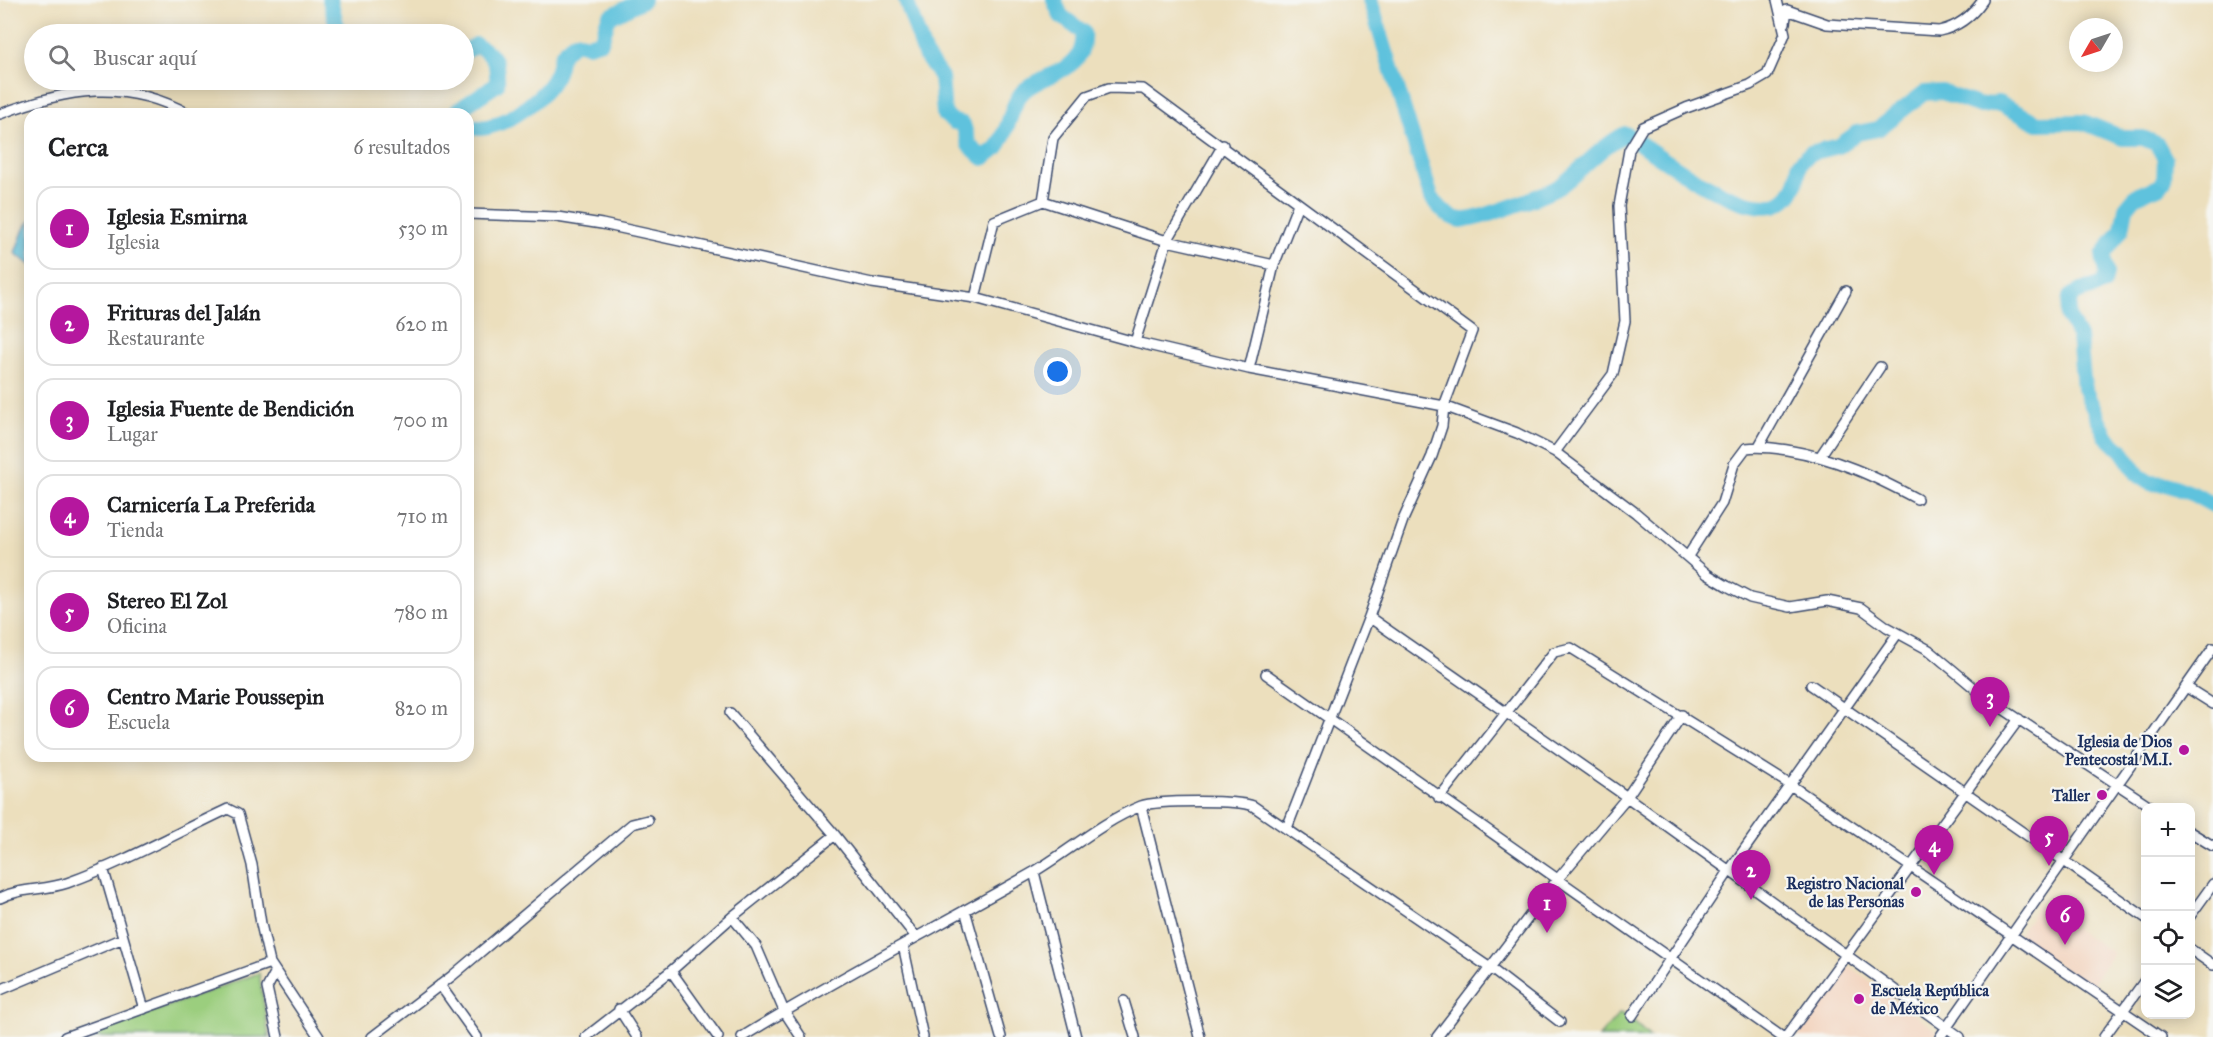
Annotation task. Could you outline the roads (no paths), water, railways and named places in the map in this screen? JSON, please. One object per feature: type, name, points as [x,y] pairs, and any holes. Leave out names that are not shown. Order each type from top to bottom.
[{"type":"street","points":[[1777,0],[1785,34]]},
{"type":"street","points":[[1555,452],[1613,374],[1625,321],[1619,206],[1629,150],[1644,127],[1686,108],[1750,85],[1767,75],[1785,34],[1787,10],[1827,24],[1939,31],[1953,27],[1966,19],[1983,0]]},
{"type":"street","points":[[1043,201],[1053,138],[1088,96],[1109,88],[1143,89],[1472,331],[1444,406],[1442,426],[1432,456],[1403,520],[1330,720],[1287,828]]},
{"type":"street","points":[[0,114],[46,96],[111,90],[142,94],[178,108]]},
{"type":"street","points":[[1134,342],[1167,241],[1222,145]]},
{"type":"street","points":[[975,298],[994,221],[1043,201],[1167,241],[1274,265]]},
{"type":"street","points":[[1249,369],[1274,265],[1298,204]]},
{"type":"street","points":[[474,214],[557,217],[602,224],[872,283],[975,298],[1134,342],[1249,369],[1444,406],[1517,433],[1555,452],[1688,556],[1707,574],[1750,598],[1790,607],[1827,601],[1861,608],[1898,633],[1929,650],[1985,697],[2147,803]]},
{"type":"street","points":[[1759,446],[1846,291]]},
{"type":"street","points":[[1821,455],[1880,367]]},
{"type":"street","points":[[1688,556],[1722,503],[1738,455],[1746,448],[1759,446],[1821,455],[1862,469],[1917,499]]},
{"type":"street","points":[[1369,616],[1627,797],[1960,1037]]},
{"type":"street","points":[[1632,1016],[1729,871],[1898,633]]},
{"type":"street","points":[[1439,798],[1554,652],[1567,648],[1578,651],[1790,784],[2161,1037]]},
{"type":"street","points":[[1940,1037],[2064,862],[2116,783],[2213,648]]},
{"type":"street","points":[[1266,674],[1439,798],[1784,1037],[2019,719]]},
{"type":"street","points":[[1811,685],[2141,915]]},
{"type":"street","points":[[2186,687],[2213,704]]},
{"type":"street","points":[[730,713],[835,835],[916,937]]},
{"type":"street","points":[[1437,1037],[1557,880],[1627,797],[1682,715]]},
{"type":"street","points":[[742,1037],[784,1011],[1034,872],[1141,806],[1178,801],[1217,804],[1244,802],[1287,828],[1490,968],[1560,1022]]},
{"type":"street","points":[[1141,806],[1200,1037]]},
{"type":"street","points":[[2,897],[17,890],[54,887],[103,868],[228,809],[238,814],[252,865],[261,924],[270,963],[319,1037]]},
{"type":"street","points":[[372,1037],[440,985],[632,824],[648,820]]},
{"type":"street","points":[[586,1037],[619,1009],[671,971],[732,917],[835,835]]},
{"type":"street","points":[[2195,835],[2213,846]]},
{"type":"street","points":[[103,868],[144,1009]]},
{"type":"street","points":[[1034,872],[1076,1037]]},
{"type":"street","points":[[2194,911],[2213,884]]},
{"type":"street","points":[[965,910],[1000,1037]]},
{"type":"street","points":[[732,917],[756,946],[784,1011],[801,1037]]},
{"type":"street","points":[[0,990],[123,938]]},
{"type":"street","points":[[903,945],[923,1037]]},
{"type":"street","points":[[2195,952],[2213,965]]},
{"type":"street","points":[[65,1037],[270,963]]},
{"type":"street","points":[[671,971],[718,1037]]},
{"type":"street","points":[[275,973],[267,987],[278,1037]]},
{"type":"street","points":[[440,985],[477,1037]]},
{"type":"street","points":[[2104,1037],[2141,985]]},
{"type":"street","points":[[1124,1001],[1135,1037]]},
{"type":"street","points":[[619,1009],[637,1037]]},
{"type":"water","points":[[24,229],[24,260],[15,253]]},
{"type":"waterway","points":[[330,0],[336,24]]},
{"type":"waterway","points":[[474,127],[503,122],[527,107],[547,89],[557,73],[563,53],[568,48],[575,42],[588,45],[601,41],[609,17],[643,0]]},
{"type":"waterway","points":[[906,0],[925,55],[941,77],[944,114],[954,122],[963,124],[969,145],[983,158],[996,148],[1001,140],[1021,94],[1035,83],[1065,68],[1079,55],[1083,45],[1083,32],[1061,16],[1054,0]]},
{"type":"waterway","points":[[1370,0],[1431,197],[1445,212],[1454,218],[1464,220],[1513,206],[1553,190],[1625,134],[1695,180],[1724,195],[1751,204],[1775,205],[1791,192],[1799,164],[1810,153],[1839,146],[1857,133],[1878,129],[1924,93],[1942,92],[1980,106],[1998,103],[2038,123],[2083,122],[2123,138],[2143,138],[2157,144],[2165,159],[2164,181],[2158,187],[2136,196],[2126,208],[2122,229],[2103,255],[2106,273],[2104,283],[2070,297],[2068,316],[2079,337],[2084,388],[2106,436],[2122,451],[2139,476],[2150,483],[2167,484],[2193,494],[2213,505]]},
{"type":"waterway","points":[[461,108],[497,84],[494,60],[487,52],[476,45],[474,46]]},
{"type":"place","name":"Iglesia Fuente de Bendición","points":[[1990,727]]},
{"type":"place","name":"Iglesia de Dios Pentecostal M.I.","points":[[2184,750]]},
{"type":"place","name":"Taller","points":[[2102,795]]},
{"type":"place","name":"Stereo El Zol","points":[[2049,866]]},
{"type":"place","name":"Carnicería La Preferida","points":[[1934,875]]},
{"type":"place","name":"Registro Nacional de las Personas","points":[[1916,892]]},
{"type":"place","name":"Frituras del Jalán","points":[[1751,900]]},
{"type":"place","name":"Iglesia Esmirna","points":[[1547,933]]},
{"type":"place","name":"Centro Marie Poussepin","points":[[2065,945]]},
{"type":"place","name":"Escuela República de México","points":[[1859,999]]}]
